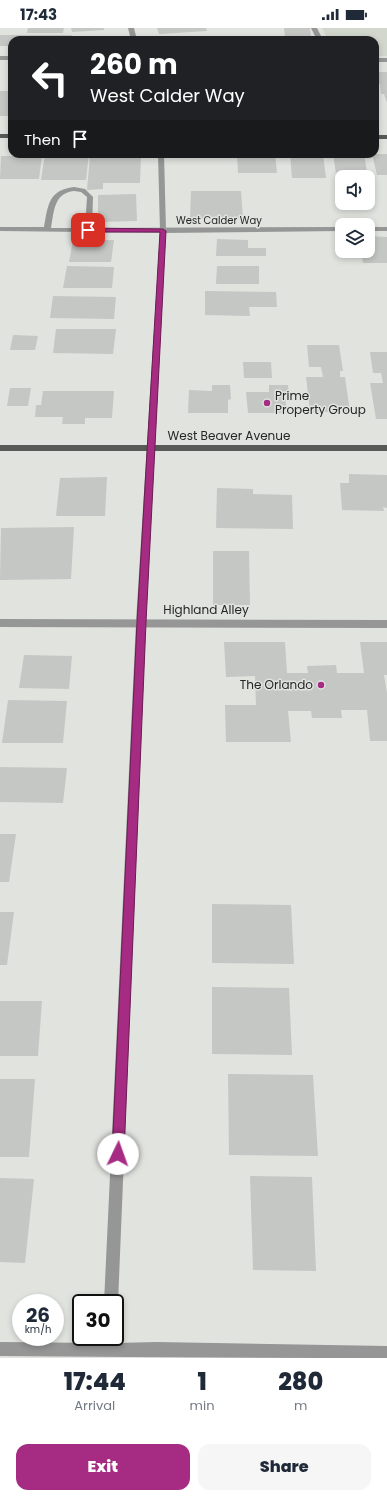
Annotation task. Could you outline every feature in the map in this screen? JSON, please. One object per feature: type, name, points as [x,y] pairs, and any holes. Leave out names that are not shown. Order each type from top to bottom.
[{"type":"main road","name":"West Beaver Avenue","points":[[0,448],[387,448]]},
{"type":"street","points":[[111,1294],[150,448],[163,231],[161,158]]},
{"type":"street","points":[[47,230],[55,196],[63,190],[69,189],[84,191],[90,197],[88,230]]},
{"type":"street","name":"West Calder Way","points":[[0,229],[163,231],[335,230]]},
{"type":"street","points":[[375,229],[387,229]]},
{"type":"street","name":"Highland Alley","points":[[0,623],[142,622],[387,624]]},
{"type":"street","points":[[0,1349],[108,1348],[387,1353]]},
{"type":"shaded area","points":[[322,28],[387,28],[387,56],[379,56],[379,36],[326,36]]},
{"type":"building","points":[[28,28],[64,28],[63,33],[27,33]]},
{"type":"building","points":[[71,28],[104,28],[104,30],[72,32]]},
{"type":"building","points":[[157,28],[206,28],[207,31],[159,34]]},
{"type":"building","points":[[284,28],[310,28],[311,36],[285,36]]},
{"type":"building","points":[[0,35],[72,35],[8,36],[8,46],[0,46]]},
{"type":"building","points":[[379,72],[387,72],[387,103],[384,94],[381,94]]},
{"type":"building","points":[[0,91],[8,91],[8,116],[0,116]]},
{"type":"building","points":[[379,154],[387,154],[387,175],[377,175],[373,158],[379,158]]},
{"type":"building","points":[[1,156],[8,156],[8,158],[42,158],[39,179],[0,179]]},
{"type":"building","points":[[44,158],[89,158],[86,180],[41,180]]},
{"type":"building","points":[[90,158],[141,158],[140,183],[103,183],[103,189],[87,190]]},
{"type":"building","points":[[237,158],[275,158],[277,173],[238,173]]},
{"type":"building","points":[[290,158],[324,158],[326,178],[292,178]]},
{"type":"building","points":[[334,158],[365,158],[367,170],[335,170]]},
{"type":"building","points":[[191,191],[241,191],[243,219],[190,219]]},
{"type":"building","points":[[136,194],[137,221],[98,222],[98,195]]},
{"type":"building","points":[[375,236],[387,237],[387,263],[363,263],[362,258],[375,258]]},
{"type":"building","points":[[217,239],[248,240],[248,248],[266,248],[266,256],[216,256]]},
{"type":"building","points":[[73,240],[114,240],[111,262],[69,262]]},
{"type":"building","points":[[67,266],[114,267],[112,288],[63,288]]},
{"type":"building","points":[[217,266],[259,266],[259,284],[216,284]]},
{"type":"building","points":[[205,291],[276,292],[277,307],[249,307],[250,316],[205,315]]},
{"type":"building","points":[[53,296],[116,297],[114,319],[50,318]]},
{"type":"building","points":[[56,329],[116,329],[113,354],[53,353]]},
{"type":"building","points":[[13,335],[38,336],[35,350],[10,350]]},
{"type":"building","points":[[307,345],[339,345],[343,371],[340,371],[340,377],[345,377],[350,412],[310,412],[306,377],[323,377],[321,367],[309,367]]},
{"type":"building","points":[[370,352],[387,352],[387,419],[376,419],[370,383],[383,383],[381,373],[373,373]]},
{"type":"building","points":[[243,362],[271,362],[272,378],[244,378]]},
{"type":"building","points":[[212,385],[230,385],[231,399],[228,400],[228,413],[188,413],[189,390],[212,391]]},
{"type":"building","name":"Prime Property Group","points":[[269,385],[288,385],[289,394],[285,394],[287,413],[248,413],[246,392],[269,392]]},
{"type":"building","points":[[10,388],[31,388],[28,406],[7,406]]},
{"type":"building","points":[[43,391],[114,391],[112,418],[85,418],[85,424],[62,424],[63,417],[35,417],[36,405],[41,405]]},
{"type":"building","points":[[349,474],[387,475],[387,508],[383,507],[384,511],[342,510],[340,483],[349,483]]},
{"type":"building","points":[[107,477],[105,516],[56,516],[60,478]]},
{"type":"building","points":[[217,488],[253,489],[253,494],[292,495],[293,529],[216,528]]},
{"type":"building","points":[[74,527],[71,579],[0,580],[1,528]]},
{"type":"building","points":[[213,551],[249,551],[250,605],[213,605]]},
{"type":"building","name":"The Orlando","points":[[224,642],[285,642],[287,673],[308,673],[307,666],[336,665],[337,673],[364,673],[360,642],[387,642],[387,675],[384,675],[387,693],[387,741],[370,741],[367,710],[341,710],[342,718],[312,718],[311,711],[288,711],[291,742],[226,742],[225,705],[256,705],[255,676],[226,677]]},
{"type":"building","points":[[24,655],[72,656],[69,689],[19,688]]},
{"type":"building","points":[[8,700],[67,701],[63,743],[2,743]]},
{"type":"building","points":[[0,767],[67,768],[63,803],[0,802]]},
{"type":"building","points":[[0,834],[16,834],[9,882],[0,882]]},
{"type":"building","points":[[212,904],[291,905],[294,964],[212,963]]},
{"type":"building","points":[[0,912],[14,912],[7,965],[0,965]]},
{"type":"building","points":[[212,987],[289,988],[292,1055],[212,1054]]},
{"type":"building","points":[[0,1001],[42,1001],[38,1056],[0,1056]]},
{"type":"building","points":[[228,1074],[313,1075],[318,1156],[229,1155]]},
{"type":"building","points":[[0,1079],[35,1079],[29,1157],[0,1157]]},
{"type":"building","points":[[250,1176],[312,1177],[316,1271],[253,1270]]},
{"type":"building","points":[[0,1178],[34,1179],[25,1263],[0,1262]]},
{"type":"place","name":"Prime Property Group","points":[[267,403]]},
{"type":"place","name":"The Orlando","points":[[321,685]]},
{"type":"route","points":[[88,230],[163,231],[151,430],[118,1154]]}]
